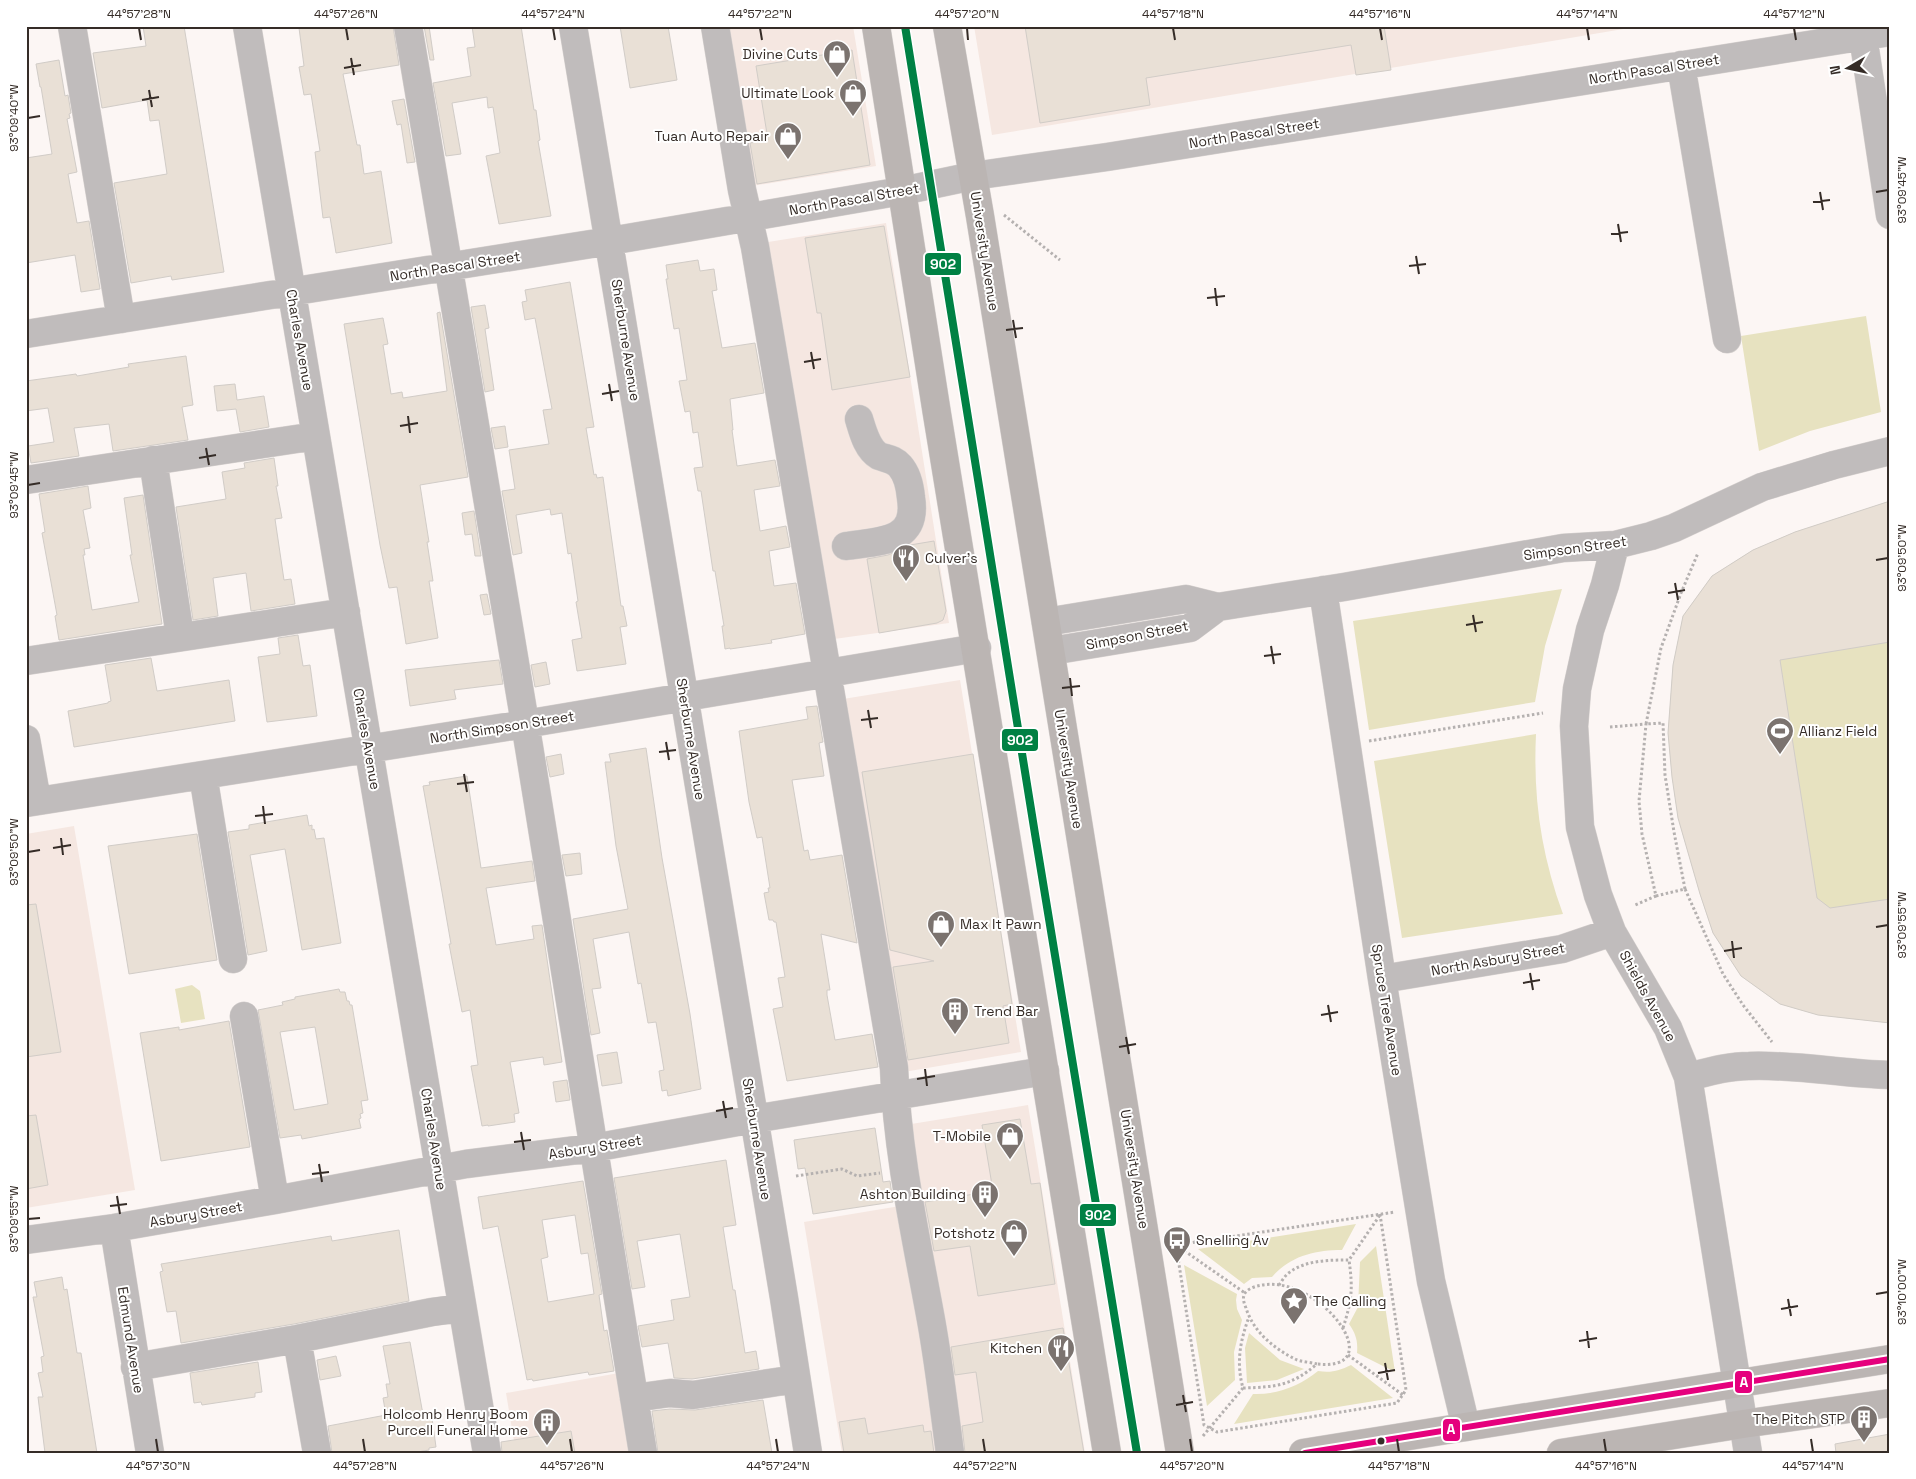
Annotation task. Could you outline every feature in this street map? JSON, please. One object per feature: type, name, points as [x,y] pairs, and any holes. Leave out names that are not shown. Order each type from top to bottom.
[{"type":"main road","points":[[876,26],[1107,1453]]},
{"type":"main road","name":"University Avenue","points":[[947,26],[1051,651],[1180,1453]]},
{"type":"main road","points":[[1303,1453],[1890,1359]]},
{"type":"main road","points":[[1561,1453],[1890,1403]]},
{"type":"street","points":[[72,26],[121,319]]},
{"type":"street","name":"Charles Avenue","points":[[247,26],[439,1169],[483,1452]]},
{"type":"street","points":[[408,26],[525,724],[643,1453]]},
{"type":"street","name":"Sherburne Avenue","points":[[573,26],[610,241],[808,1453]]},
{"type":"street","points":[[715,26],[748,218],[755,247],[894,1068],[895,1096],[910,1207],[932,1324],[950,1453]]},
{"type":"street","name":"North Pascal Street","points":[[26,334],[748,218],[902,191],[973,176],[1108,157],[1890,32]]},
{"type":"street","points":[[1863,36],[1890,215]]},
{"type":"street","points":[[1682,65],[1727,339]]},
{"type":"street","points":[[846,546],[891,539],[910,524],[912,510],[910,490],[901,467],[894,460],[878,455],[873,451],[864,437],[859,420]]},
{"type":"street","points":[[26,480],[316,436]]},
{"type":"street","name":"Simpson Street","points":[[1046,622],[1186,599],[1218,607],[1563,548],[1615,546],[1674,528],[1762,487],[1834,465],[1890,451]]},
{"type":"street","points":[[153,460],[180,636]]},
{"type":"street","name":"Shields Avenue","points":[[1615,546],[1605,585],[1590,630],[1577,689],[1574,726],[1580,827],[1598,896],[1612,932],[1668,1028],[1688,1076],[1748,1453]]},
{"type":"street","name":"Spruce Tree Avenue","points":[[1323,590],[1419,1208],[1435,1299],[1466,1426]]},
{"type":"street","name":"Simpson Street","points":[[1051,651],[1190,628],[1218,607]]},
{"type":"street","points":[[26,661],[346,612]]},
{"type":"street","name":"North Simpson Street","points":[[32,802],[525,724],[977,648]]},
{"type":"street","points":[[26,739],[32,802]]},
{"type":"street","points":[[203,775],[233,959]]},
{"type":"street","name":"North Asbury Street","points":[[1382,978],[1562,949],[1612,932]]},
{"type":"street","points":[[244,1016],[275,1200]]},
{"type":"street","points":[[1688,1076],[1747,1066],[1778,1066],[1857,1074],[1890,1075]]},
{"type":"street","name":"Asbury Street","points":[[26,1240],[114,1228],[466,1164],[593,1148],[754,1119],[1045,1071]]},
{"type":"street","name":"Edmund Avenue","points":[[114,1228],[150,1453]]},
{"type":"street","points":[[135,1367],[297,1340],[432,1312],[462,1308]]},
{"type":"street","points":[[297,1340],[317,1453]]},
{"type":"street","points":[[634,1398],[670,1393],[693,1395],[796,1379]]},
{"type":"path","points":[[1000,212],[1060,260]]},
{"type":"path","points":[[1656,896],[1642,834],[1639,801],[1646,724],[1661,648],[1698,553]]},
{"type":"path","points":[[1366,741],[1543,713]]},
{"type":"path","points":[[1610,727],[1663,724],[1665,775],[1685,889],[1723,974],[1743,1005],[1774,1045]]},
{"type":"path","points":[[1636,905],[1656,896],[1685,889]]},
{"type":"path","points":[[796,1176],[842,1169],[857,1176],[883,1172]]},
{"type":"path","points":[[1176,1245],[1419,1208]]},
{"type":"path","points":[[1343,1328],[1351,1304],[1352,1283],[1349,1260],[1380,1214]]},
{"type":"path","points":[[1176,1245],[1204,1425],[1217,1432],[1397,1403],[1403,1395],[1406,1390],[1380,1214]]},
{"type":"path","points":[[1176,1245],[1245,1293]]},
{"type":"path","points":[[1279,1285],[1289,1272],[1305,1265],[1329,1260],[1349,1260]]},
{"type":"path","points":[[1279,1285],[1299,1291],[1318,1300],[1343,1328],[1349,1340],[1348,1355],[1342,1362],[1328,1365],[1297,1360],[1278,1349],[1259,1332],[1249,1317],[1243,1301],[1245,1293],[1253,1287],[1279,1285]]},
{"type":"path","points":[[1243,1388],[1239,1374],[1239,1352],[1242,1336],[1249,1317]]},
{"type":"path","points":[[1348,1355],[1403,1395]]},
{"type":"path","points":[[1202,1437],[1243,1388],[1275,1386],[1294,1381],[1317,1364]]},
{"type":"shaded area","points":[[721,26],[853,26],[876,166],[746,187]]},
{"type":"shaded area","points":[[974,26],[1641,26],[992,135]]},
{"type":"shaded area","points":[[886,223],[949,623],[827,640],[762,243]]},
{"type":"shaded area","points":[[1866,316],[1881,412],[1810,431],[1759,451],[1741,336]]},
{"type":"shaded area","name":"Allianz Field","points":[[1890,501],[1890,1023],[1818,1015],[1780,1004],[1741,976],[1713,933],[1700,894],[1678,818],[1668,733],[1673,665],[1683,616],[1712,576],[1753,550],[1795,532]]},
{"type":"shaded area","points":[[1562,589],[1545,646],[1535,702],[1369,730],[1353,621]]},
{"type":"shaded area","points":[[960,680],[1021,1052],[898,1073],[837,700]]},
{"type":"shaded area","points":[[1536,734],[1536,781],[1540,826],[1549,870],[1563,914],[1402,938],[1374,761]]},
{"type":"shaded area","points":[[74,826],[135,1190],[26,1208],[26,834]]},
{"type":"shaded area","points":[[192,985],[200,991],[205,1019],[181,1023],[175,989]]},
{"type":"shaded area","points":[[1028,1105],[1085,1453],[842,1453],[804,1222],[918,1203],[905,1125]]},
{"type":"shaded area","points":[[1356,1224],[1342,1250],[1322,1251],[1295,1259],[1272,1277],[1252,1278],[1244,1284],[1198,1249]]},
{"type":"shaded area","points":[[1376,1246],[1395,1372],[1357,1353],[1356,1338],[1349,1324],[1358,1307],[1360,1262]]},
{"type":"shaded area","points":[[1184,1265],[1237,1294],[1237,1309],[1242,1320],[1234,1352],[1235,1380],[1207,1406]]},
{"type":"shaded area","points":[[1249,1333],[1280,1360],[1304,1369],[1277,1380],[1247,1383],[1245,1348]]},
{"type":"shaded area","points":[[1351,1365],[1393,1398],[1234,1424],[1253,1394],[1279,1391],[1296,1385],[1318,1371],[1335,1371]]},
{"type":"shaded area","points":[[619,1373],[633,1453],[516,1453],[506,1393]]},
{"type":"building","points":[[143,26],[184,26],[224,272],[172,280],[171,276],[131,283],[114,183],[167,174],[159,120],[150,121],[147,100],[102,108],[93,53],[146,46]]},
{"type":"building","points":[[308,26],[393,26],[399,65],[343,74],[357,145],[360,145],[364,174],[381,171],[392,243],[336,253],[330,217],[323,218],[315,152],[320,151],[311,94],[304,95],[299,67],[304,66],[299,28]]},
{"type":"building","points":[[424,26],[429,26],[434,60],[430,60]]},
{"type":"building","points":[[472,26],[521,26],[534,110],[536,110],[540,140],[538,141],[551,216],[499,224],[486,156],[500,153],[493,107],[488,108],[487,97],[452,103],[461,154],[446,156],[433,83],[471,76],[467,48],[475,47]]},
{"type":"building","points":[[620,26],[668,26],[677,80],[630,88]]},
{"type":"building","points":[[1025,26],[1384,26],[1391,70],[1356,75],[1351,45],[1146,78],[1150,105],[1040,123]]},
{"type":"building","points":[[852,50],[870,165],[757,184],[750,143],[768,140],[756,66]]},
{"type":"building","points":[[59,60],[65,96],[68,95],[71,113],[69,114],[70,118],[67,119],[77,172],[68,174],[77,223],[89,221],[100,289],[81,292],[75,255],[26,263],[26,158],[52,154],[36,64]]},
{"type":"building","points":[[404,99],[415,162],[407,163],[401,124],[397,125],[392,101]]},
{"type":"building","points":[[884,226],[910,377],[832,390],[821,313],[817,313],[805,238]]},
{"type":"building","points":[[698,260],[700,271],[714,269],[717,290],[712,291],[722,348],[755,343],[764,393],[730,399],[737,466],[775,460],[780,486],[754,490],[760,531],[786,526],[790,547],[769,551],[774,586],[796,583],[805,634],[771,640],[772,643],[730,649],[725,649],[722,626],[724,626],[715,571],[713,571],[701,491],[698,491],[694,468],[703,467],[698,432],[693,433],[690,411],[685,412],[679,381],[687,380],[679,328],[674,329],[666,279],[668,279],[666,265]]},
{"type":"building","points":[[570,282],[594,427],[586,428],[594,475],[596,474],[597,478],[603,477],[621,606],[623,606],[627,626],[620,627],[626,664],[577,671],[572,640],[582,638],[571,553],[568,554],[562,513],[551,515],[550,509],[516,515],[522,553],[513,555],[502,491],[515,489],[509,450],[549,444],[543,410],[552,409],[535,318],[525,320],[522,302],[527,301],[525,290]]},
{"type":"building","points":[[485,305],[489,328],[485,329],[494,390],[485,392],[471,307]]},
{"type":"building","points":[[440,312],[468,477],[420,485],[433,581],[429,581],[438,638],[406,644],[397,587],[389,588],[380,545],[344,324],[383,318],[388,344],[383,345],[391,394],[402,392],[403,398],[447,391],[437,313]]},
{"type":"building","points":[[186,356],[193,405],[182,407],[188,440],[113,451],[109,424],[74,428],[79,456],[31,463],[28,446],[54,442],[48,408],[26,411],[26,381],[76,374],[77,376],[129,367],[128,364]]},
{"type":"building","points":[[235,384],[237,400],[264,396],[269,427],[240,432],[236,409],[217,411],[214,386]]},
{"type":"building","points":[[505,426],[508,447],[495,449],[491,428]]},
{"type":"building","points":[[274,458],[278,486],[276,486],[282,518],[275,519],[284,580],[291,579],[295,604],[251,611],[246,573],[213,578],[218,616],[193,620],[176,507],[226,499],[222,472],[245,468],[244,463]]},
{"type":"building","points":[[88,486],[91,508],[83,510],[90,548],[84,549],[85,555],[83,555],[92,610],[139,602],[130,555],[132,555],[124,498],[143,495],[162,624],[59,640],[55,616],[57,615],[42,533],[45,532],[39,494]]},
{"type":"building","name":"Allianz Field","points":[[1890,501],[1890,642],[1780,660],[1817,898],[1830,908],[1890,899],[1890,1023],[1818,1015],[1780,1004],[1741,976],[1713,933],[1700,894],[1678,818],[1668,733],[1673,665],[1683,616],[1712,576],[1753,550],[1795,532]]},
{"type":"building","points":[[474,511],[481,556],[475,556],[472,534],[465,535],[462,513]]},
{"type":"building","name":"Culver's","points":[[934,541],[946,611],[943,620],[937,623],[879,633],[867,559],[888,555],[910,545]]},
{"type":"building","points":[[487,594],[491,614],[484,615],[480,595]]},
{"type":"building","points":[[298,635],[303,666],[310,665],[317,716],[267,722],[258,657],[280,654],[278,638]]},
{"type":"building","points":[[151,658],[157,691],[229,680],[235,721],[74,747],[68,711],[111,701],[105,665]]},
{"type":"building","points":[[499,660],[503,684],[454,690],[456,699],[410,706],[405,670]]},
{"type":"building","points":[[546,662],[550,684],[535,687],[531,665]]},
{"type":"building","points":[[817,706],[823,742],[819,743],[824,776],[792,780],[804,851],[808,850],[810,860],[842,855],[857,943],[821,934],[830,990],[827,990],[827,995],[835,1040],[872,1034],[878,1067],[787,1081],[773,1009],[783,1007],[778,978],[785,977],[776,922],[769,920],[764,893],[769,892],[768,888],[770,888],[762,837],[757,838],[749,802],[739,731],[808,719],[806,707]]},
{"type":"building","points":[[646,748],[662,858],[690,1014],[701,1089],[668,1096],[667,1090],[662,1091],[659,1071],[664,1070],[656,1022],[648,1023],[641,983],[638,984],[629,932],[593,939],[601,988],[592,989],[600,1033],[591,1035],[573,919],[628,909],[616,846],[605,762],[611,762],[609,754]]},
{"type":"building","points":[[561,754],[564,774],[550,777],[546,757]]},
{"type":"building","points":[[973,754],[1012,1004],[1003,1006],[1009,1043],[908,1060],[893,967],[934,961],[890,950],[862,772]]},
{"type":"building","points":[[467,776],[481,868],[532,861],[535,881],[486,888],[496,945],[534,939],[532,926],[542,925],[562,1062],[544,1065],[543,1057],[510,1062],[519,1113],[514,1114],[515,1122],[488,1126],[482,1126],[471,1066],[478,1065],[470,1010],[462,1012],[423,786],[430,785],[429,782]]},
{"type":"building","points":[[307,815],[309,826],[312,825],[316,839],[324,838],[341,943],[302,950],[285,849],[250,855],[267,951],[248,955],[228,832],[249,829],[249,825]]},
{"type":"building","points":[[197,834],[217,960],[129,974],[108,846]]},
{"type":"building","points":[[580,853],[582,874],[566,876],[562,855]]},
{"type":"building","points":[[36,904],[61,1052],[26,1057],[26,905]]},
{"type":"building","points":[[339,989],[340,992],[345,992],[347,1001],[352,1005],[368,1100],[361,1101],[363,1113],[360,1114],[361,1118],[359,1119],[361,1128],[302,1139],[301,1135],[280,1138],[258,1010],[283,1005],[282,1002],[295,999],[295,997]],"holes":[[[315,1027],[328,1104],[294,1110],[280,1032]]]},
{"type":"building","points":[[229,1021],[250,1147],[161,1161],[140,1033],[179,1027],[179,1030]]},
{"type":"building","points":[[617,1052],[622,1083],[602,1086],[597,1055]]},
{"type":"building","points":[[567,1080],[570,1100],[556,1102],[553,1082]]},
{"type":"building","points":[[36,1115],[48,1185],[26,1189],[26,1116]]},
{"type":"building","points":[[1020,1119],[1031,1184],[1040,1183],[1055,1284],[978,1296],[970,1246],[934,1251],[925,1202],[993,1191],[982,1125]]},
{"type":"building","points":[[875,1128],[883,1182],[890,1181],[893,1202],[813,1214],[805,1168],[798,1169],[794,1140]]},
{"type":"building","points":[[726,1160],[736,1225],[723,1227],[745,1353],[756,1351],[759,1369],[692,1379],[674,1378],[668,1343],[642,1347],[638,1326],[674,1320],[671,1300],[690,1297],[680,1234],[637,1241],[645,1287],[632,1289],[614,1178]]},
{"type":"building","points":[[583,1181],[602,1294],[599,1295],[604,1331],[607,1330],[614,1371],[589,1375],[588,1372],[533,1381],[532,1379],[527,1380],[498,1226],[483,1229],[478,1197]],"holes":[[[575,1215],[581,1254],[588,1253],[594,1294],[548,1302],[541,1259],[548,1257],[542,1220]]]},
{"type":"building","points":[[399,1230],[409,1301],[294,1324],[181,1343],[176,1311],[167,1312],[160,1272],[163,1271],[161,1264],[331,1236],[332,1241]]},
{"type":"building","points":[[62,1277],[64,1290],[67,1289],[77,1353],[81,1353],[97,1453],[45,1453],[38,1397],[43,1397],[38,1373],[43,1372],[41,1357],[44,1356],[33,1297],[37,1297],[34,1282]]},
{"type":"building","points":[[1063,1328],[1084,1453],[965,1453],[962,1426],[983,1422],[976,1372],[955,1375],[951,1347]]},
{"type":"building","points":[[410,1342],[422,1409],[423,1412],[431,1411],[436,1447],[412,1453],[332,1453],[328,1426],[386,1415],[383,1398],[388,1397],[386,1384],[390,1384],[383,1346]]},
{"type":"building","points":[[336,1356],[341,1376],[320,1380],[317,1360]]},
{"type":"building","points":[[258,1362],[262,1392],[255,1393],[255,1397],[202,1405],[201,1402],[194,1403],[190,1373]]},
{"type":"building","points":[[763,1400],[772,1453],[658,1453],[652,1411],[670,1409],[695,1410]]},
{"type":"building","points":[[865,1418],[868,1434],[923,1425],[924,1432],[931,1431],[934,1453],[844,1453],[839,1422]]},
{"type":"building","name":"Holcomb Henry Boom Purcell Funeral Home","points":[[571,1431],[575,1453],[502,1453],[501,1442]]},
{"type":"building","name":"The Pitch STP","points":[[1890,1434],[1890,1453],[1836,1453],[1835,1444]]},
{"type":"transit line","name":"902","points":[[905,26],[1137,1453]]},
{"type":"transit line","name":"A","points":[[1305,1453],[1890,1359]]},
{"type":"place","name":"Divine Cuts","points":[[837,78]]},
{"type":"place","name":"Ultimate Look","points":[[853,117]]},
{"type":"place","name":"Tuan Auto Repair","points":[[788,160]]},
{"type":"place","name":"Culver's","points":[[906,582]]},
{"type":"place","name":"Allianz Field","points":[[1780,755]]},
{"type":"place","name":"Max It Pawn","points":[[941,948]]},
{"type":"place","name":"Trend Bar","points":[[955,1035]]},
{"type":"place","name":"T-Mobile","points":[[1010,1160]]},
{"type":"place","name":"Ashton Building","points":[[985,1218]]},
{"type":"place","name":"Potshotz","points":[[1014,1257]]},
{"type":"place","name":"Snelling Av","points":[[1177,1264]]},
{"type":"place","name":"The Calling","points":[[1294,1325]]},
{"type":"place","name":"Kitchen","points":[[1061,1372]]},
{"type":"place","name":"The Pitch STP","points":[[1864,1443]]},
{"type":"place","name":"Holcomb Henry Boom Purcell Funeral Home","points":[[547,1446]]}]
